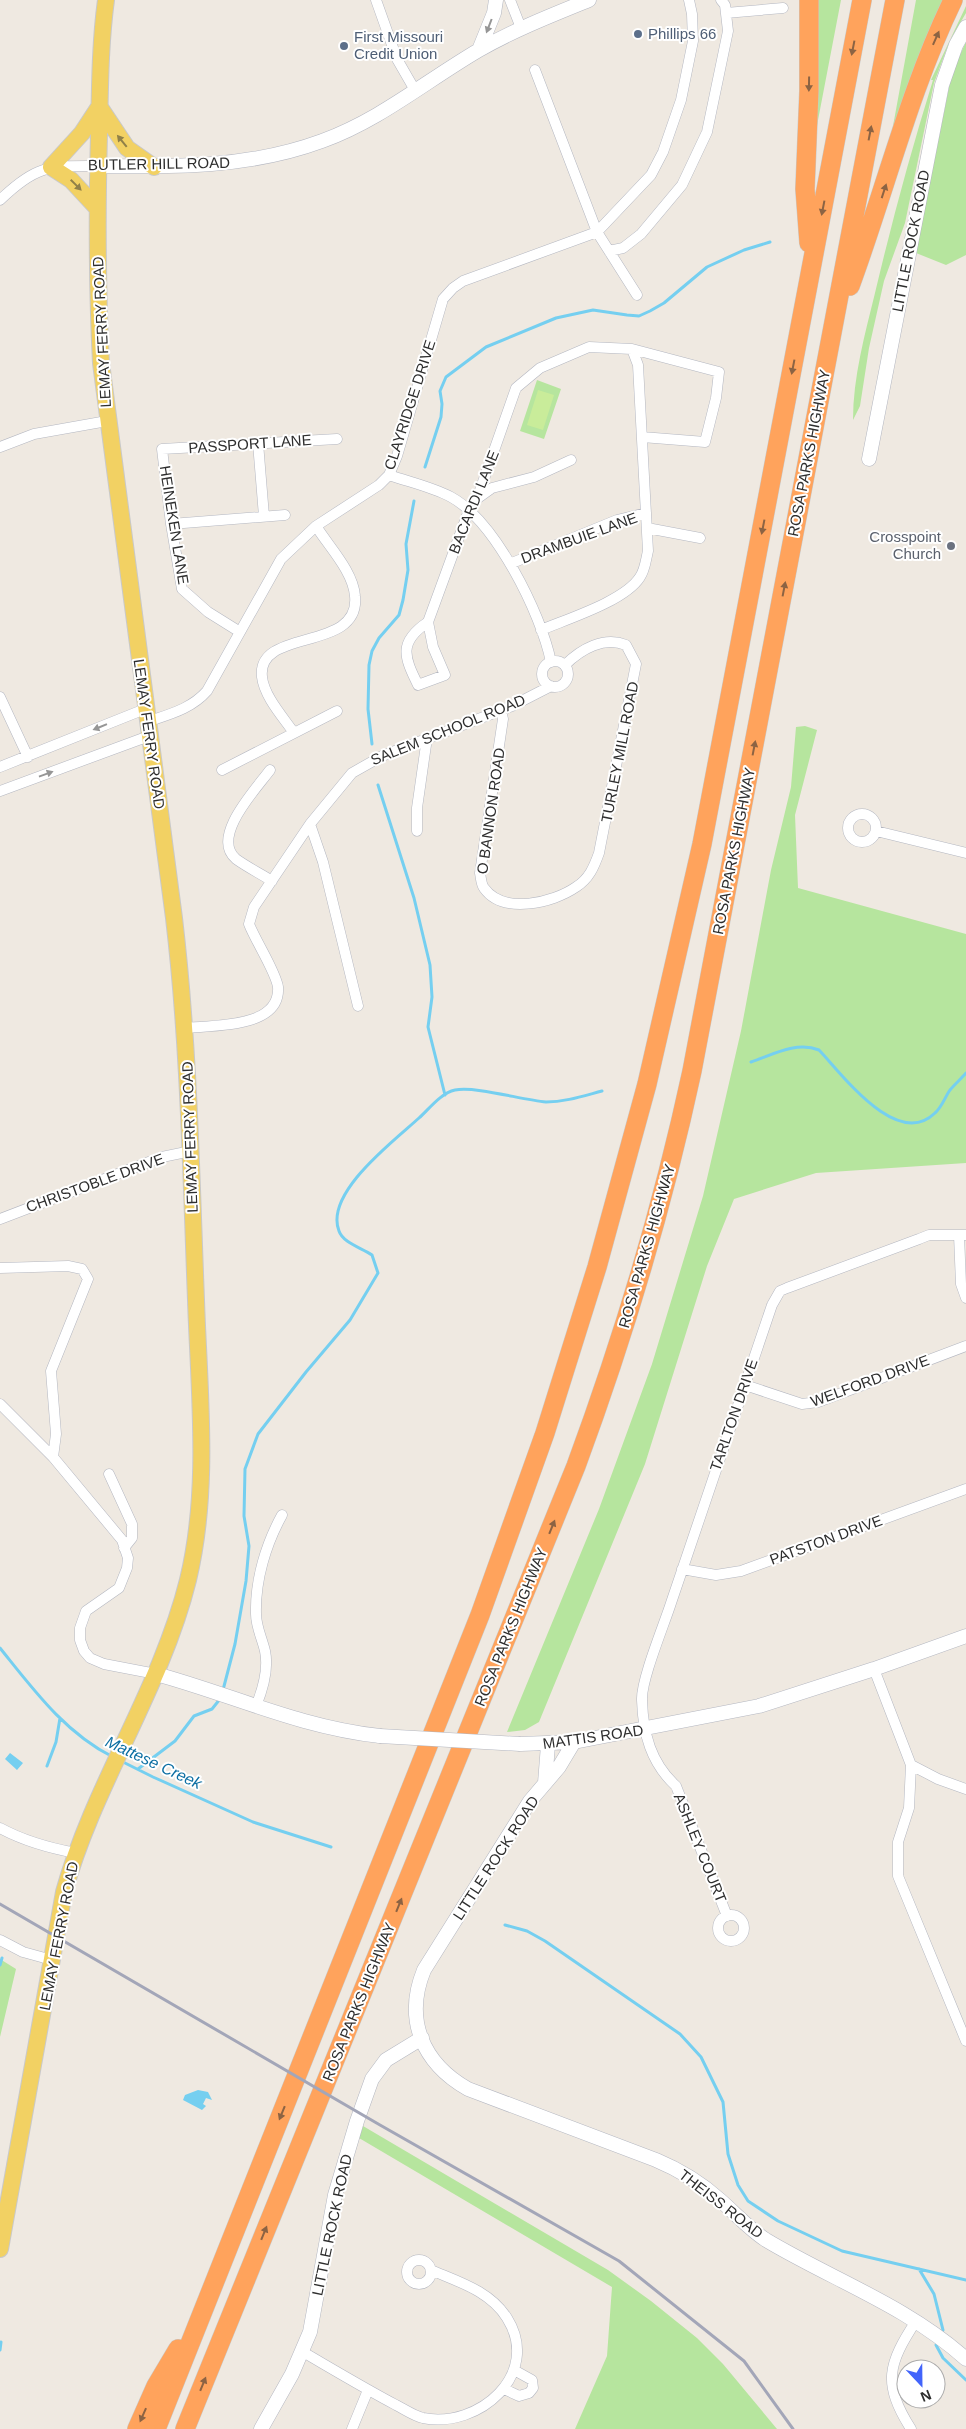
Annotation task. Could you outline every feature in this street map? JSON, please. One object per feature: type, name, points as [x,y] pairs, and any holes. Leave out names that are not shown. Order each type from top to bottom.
[{"type":"highway","points":[[809,0],[810,64],[805,189],[811,269]]},
{"type":"highway","name":"ROSA PARKS HIGHWAY","points":[[210,2296],[484,1605],[545,1433],[597,1267],[647,1084],[684,930],[712,794],[862,0]]},
{"type":"highway","name":"ROSA PARKS HIGHWAY","points":[[185,2429],[556,1515],[595,1415],[629,1315],[658,1214],[692,1071],[895,0]]},
{"type":"highway","points":[[832,336],[875,217],[917,86],[929,53],[953,0]]},
{"type":"highway","points":[[137,2429],[156,2386],[210,2296]]},
{"type":"highway","points":[[156,2429],[210,2296]]},
{"type":"main road","name":"LEMAY FERRY ROAD","points":[[0,2249],[2,2227],[64,1892],[76,1853],[156,1674],[180,1610],[188,1579],[200,1504],[200,1443],[191,1151],[185,1028],[174,918],[107,421],[96,284],[100,106],[106,0]]},
{"type":"main road","points":[[98,208],[71,180],[51,166],[82,133],[100,106],[127,148],[154,167]]},
{"type":"street","points":[[376,0],[397,59],[416,92]]},
{"type":"street","points":[[479,50],[494,13],[496,0]]},
{"type":"street","points":[[510,0],[521,28]]},
{"type":"street","name":"BUTLER HILL ROAD","points":[[0,200],[18,183],[51,166],[154,167],[222,165],[302,148],[363,124],[416,92],[479,50],[521,28],[589,0]]},
{"type":"street","name":"CLAYRIDGE DRIVE","points":[[147,722],[190,706],[199,700],[207,691],[281,559],[316,526],[366,496],[389,475],[397,456],[444,299],[448,293],[464,281],[597,232],[651,175],[664,152],[681,100],[693,41],[692,14],[689,0]]},
{"type":"street","points":[[609,251],[623,248],[641,234],[682,185],[708,132],[728,31],[726,13],[721,0]]},
{"type":"street","points":[[726,13],[783,8]]},
{"type":"street","name":"LITTLE ROCK ROAD","points":[[868,459],[942,85],[956,45],[966,27]]},
{"type":"street","points":[[535,70],[597,232],[637,295]]},
{"type":"street","name":"BACARDI LANE","points":[[428,622],[418,629],[408,642],[405,654],[418,685],[445,674],[433,647],[428,622],[469,510],[477,499],[516,388],[521,381],[540,368],[589,347],[632,349]]},
{"type":"street","points":[[632,349],[719,372],[716,398],[705,442],[642,437]]},
{"type":"street","points":[[540,630],[608,601],[634,585],[642,575],[648,551],[647,528],[638,365],[632,349]]},
{"type":"street","points":[[0,447],[34,434],[107,421]]},
{"type":"street","name":"PASSPORT LANE","points":[[162,449],[338,438]]},
{"type":"street","points":[[258,443],[264,516]]},
{"type":"street","name":"HEINEKEN LANE","points":[[162,449],[170,524],[182,588],[208,612],[240,632]]},
{"type":"street","points":[[477,499],[492,488],[534,477],[571,460]]},
{"type":"street","points":[[389,475],[451,497],[469,510],[512,563],[551,662]]},
{"type":"street","name":"DRAMBUIE LANE","points":[[512,563],[617,520],[646,513]]},
{"type":"street","points":[[170,524],[285,515]]},
{"type":"street","points":[[294,733],[270,697],[262,679],[262,670],[267,657],[278,649],[330,633],[343,625],[350,617],[355,604],[352,585],[344,568],[316,526]]},
{"type":"street","points":[[647,528],[700,538]]},
{"type":"street","name":"TURLEY MILL ROAD","points":[[564,665],[575,655],[604,642],[614,640],[626,645],[632,652],[636,664],[599,853]]},
{"type":"street","points":[[551,662],[559,662],[564,665],[568,674],[565,682],[558,686],[551,686],[546,682],[542,674],[544,667],[551,662]]},
{"type":"street","name":"SALEM SCHOOL ROAD","points":[[185,1028],[247,1023],[262,1016],[274,1003],[278,988],[249,924],[254,907],[310,824],[352,773],[366,763],[501,711],[551,686]]},
{"type":"street","points":[[0,697],[28,756]]},
{"type":"street","points":[[222,770],[337,711]]},
{"type":"street","name":"O BANNON ROAD","points":[[501,711],[503,719],[480,873],[483,887],[500,900],[519,903],[538,902],[576,887],[592,873],[599,853]]},
{"type":"street","points":[[0,767],[28,756],[147,722]]},
{"type":"street","points":[[0,792],[147,722]]},
{"type":"street","points":[[417,831],[417,808],[427,738]]},
{"type":"street","points":[[270,770],[230,826],[227,842],[235,858],[272,881]]},
{"type":"street","points":[[310,824],[324,862],[358,1006]]},
{"type":"street","points":[[876,831],[966,852]]},
{"type":"street","name":"CHRISTOBLE DRIVE","points":[[0,1219],[162,1157],[191,1151]]},
{"type":"street","name":"TARLTON DRIVE","points":[[645,1729],[643,1690],[772,1305],[780,1291],[929,1235],[962,1235]]},
{"type":"street","points":[[962,1235],[961,1284],[966,1298]]},
{"type":"street","points":[[0,1268],[68,1266],[82,1269],[88,1279],[51,1371],[56,1434],[53,1457]]},
{"type":"street","name":"WELFORD DRIVE","points":[[745,1384],[802,1404],[818,1402],[966,1346]]},
{"type":"street","points":[[0,1404],[53,1457],[122,1540],[128,1558],[127,1568],[119,1588],[86,1611],[80,1628],[80,1640],[90,1658],[104,1664],[156,1674]]},
{"type":"street","points":[[109,1474],[132,1524],[132,1538],[124,1548]]},
{"type":"street","name":"PATSTON DRIVE","points":[[682,1569],[716,1575],[741,1571],[966,1489]]},
{"type":"street","points":[[256,1706],[264,1683],[266,1662],[258,1629],[256,1600],[261,1571],[271,1537],[282,1515]]},
{"type":"street","name":"MATTIS ROAD","points":[[156,1674],[326,1728],[380,1736],[548,1745],[645,1729],[759,1706],[874,1670],[966,1636]]},
{"type":"street","points":[[874,1670],[910,1765],[909,1808],[898,1842],[898,1876],[966,2041]]},
{"type":"street","name":"ASHLEY COURT","points":[[645,1729],[654,1761],[663,1774],[676,1786],[727,1916]]},
{"type":"street","points":[[545,1784],[574,1742]]},
{"type":"street","name":"LITTLE ROCK ROAD","points":[[261,2429],[303,2352],[314,2313],[336,2195],[349,2145],[369,2088],[386,2060],[422,2038],[415,2014],[415,2002],[424,1970],[530,1801],[545,1784],[548,1745]]},
{"type":"street","points":[[910,1765],[938,1779],[966,1789]]},
{"type":"street","points":[[0,1828],[44,1846],[76,1853]]},
{"type":"street","points":[[0,1940],[23,1952],[52,1960]]},
{"type":"street","name":"THEISS ROAD","points":[[422,2038],[436,2065],[454,2081],[488,2097],[673,2167],[710,2191],[766,2239],[874,2296],[916,2321],[966,2359]]},
{"type":"street","points":[[303,2352],[368,2390],[422,2418],[446,2421],[474,2413],[491,2402],[504,2389],[514,2370],[518,2350],[516,2337],[507,2317],[496,2304],[475,2289],[431,2270]]},
{"type":"street","points":[[911,2429],[895,2401],[892,2369],[898,2349],[916,2321]]},
{"type":"street","points":[[504,2389],[519,2396],[529,2394],[532,2388],[532,2380],[514,2370]]},
{"type":"street","points":[[352,2429],[368,2390]]},
{"type":"green space","points":[[816,0],[841,0],[814,141]]},
{"type":"green space","points":[[916,0],[946,0],[889,148]]},
{"type":"green space","points":[[966,6],[966,13],[950,40],[934,83],[905,223],[884,281],[869,348],[860,406],[853,420],[857,372],[864,340],[895,213],[933,80],[931,80]]},
{"type":"green space","points":[[966,42],[966,255],[946,265],[916,253],[952,72]]},
{"type":"green space","points":[[537,380],[561,389],[544,439],[520,431]]},
{"type":"green space","points":[[538,390],[554,395],[543,430],[527,425]]},
{"type":"green space","points":[[805,726],[817,730],[795,815],[798,888],[966,934],[966,1163],[816,1173],[734,1199],[707,1266],[645,1464],[539,1722],[525,1730],[507,1732],[599,1509],[652,1364],[703,1196],[741,1031],[771,870],[791,787],[796,727]]},
{"type":"green space","points":[[0,1959],[16,1969],[0,2037]]},
{"type":"green space","points":[[363,2126],[608,2270],[651,2301],[697,2338],[723,2364],[777,2429],[575,2429],[607,2356],[612,2287],[359,2138]]},
{"type":"water","points":[[10,1753],[23,1763],[17,1770],[5,1759]]},
{"type":"water","points":[[198,2090],[208,2092],[212,2100],[206,2098],[203,2104],[206,2106],[202,2110],[183,2100],[185,2095]]},
{"type":"waterway","points":[[425,467],[441,417],[440,391],[446,377],[486,347],[556,318],[593,310],[639,316],[664,303],[707,267],[744,250],[770,242]]},
{"type":"waterway","points":[[372,744],[368,709],[369,665],[372,651],[379,638],[399,615],[408,570],[406,544],[414,501]]},
{"type":"waterway","points":[[378,785],[414,898],[430,965],[432,997],[428,1027],[445,1095]]},
{"type":"waterway","points":[[751,1062],[793,1048],[802,1047],[819,1050],[871,1104],[888,1116],[904,1122],[920,1122],[935,1113],[950,1090],[966,1073]]},
{"type":"waterway","points":[[223,1690],[235,1644],[246,1581],[249,1546],[244,1516],[245,1469],[258,1434],[306,1372],[350,1320],[378,1273],[372,1255],[344,1239],[339,1231],[337,1216],[342,1200],[351,1184],[379,1153],[445,1094],[455,1090],[475,1090],[546,1102],[567,1100],[602,1091]]},
{"type":"waterway","name":"Mattese Creek","points":[[0,1648],[65,1723],[80,1736],[113,1757]]},
{"type":"waterway","points":[[138,1769],[175,1741],[194,1716],[212,1709],[220,1699]]},
{"type":"waterway","points":[[47,1766],[56,1742],[60,1718]]},
{"type":"waterway","name":"Mattese Creek","points":[[121,1761],[253,1822],[331,1847]]},
{"type":"waterway","points":[[505,1925],[527,1931],[545,1941],[680,2034],[701,2057],[723,2102],[728,2154],[738,2185],[748,2201],[778,2221],[842,2251],[966,2280]]},
{"type":"waterway","points":[[0,1965],[2,1958]]},
{"type":"waterway","points":[[919,2269],[934,2294],[943,2330],[940,2334]]},
{"type":"waterway","points":[[938,2340],[936,2345],[943,2358],[966,2380]]},
{"type":"waterway","points":[[0,2350],[1,2342]]},
{"type":"railway","points":[[0,1904],[380,2125],[619,2261],[744,2361],[793,2429]]},
{"type":"place","name":"Phillips 66","points":[[638,34]]},
{"type":"place","name":"First Missouri Credit Union","points":[[344,46]]},
{"type":"place","name":"Crosspoint Church","points":[[951,546]]}]
